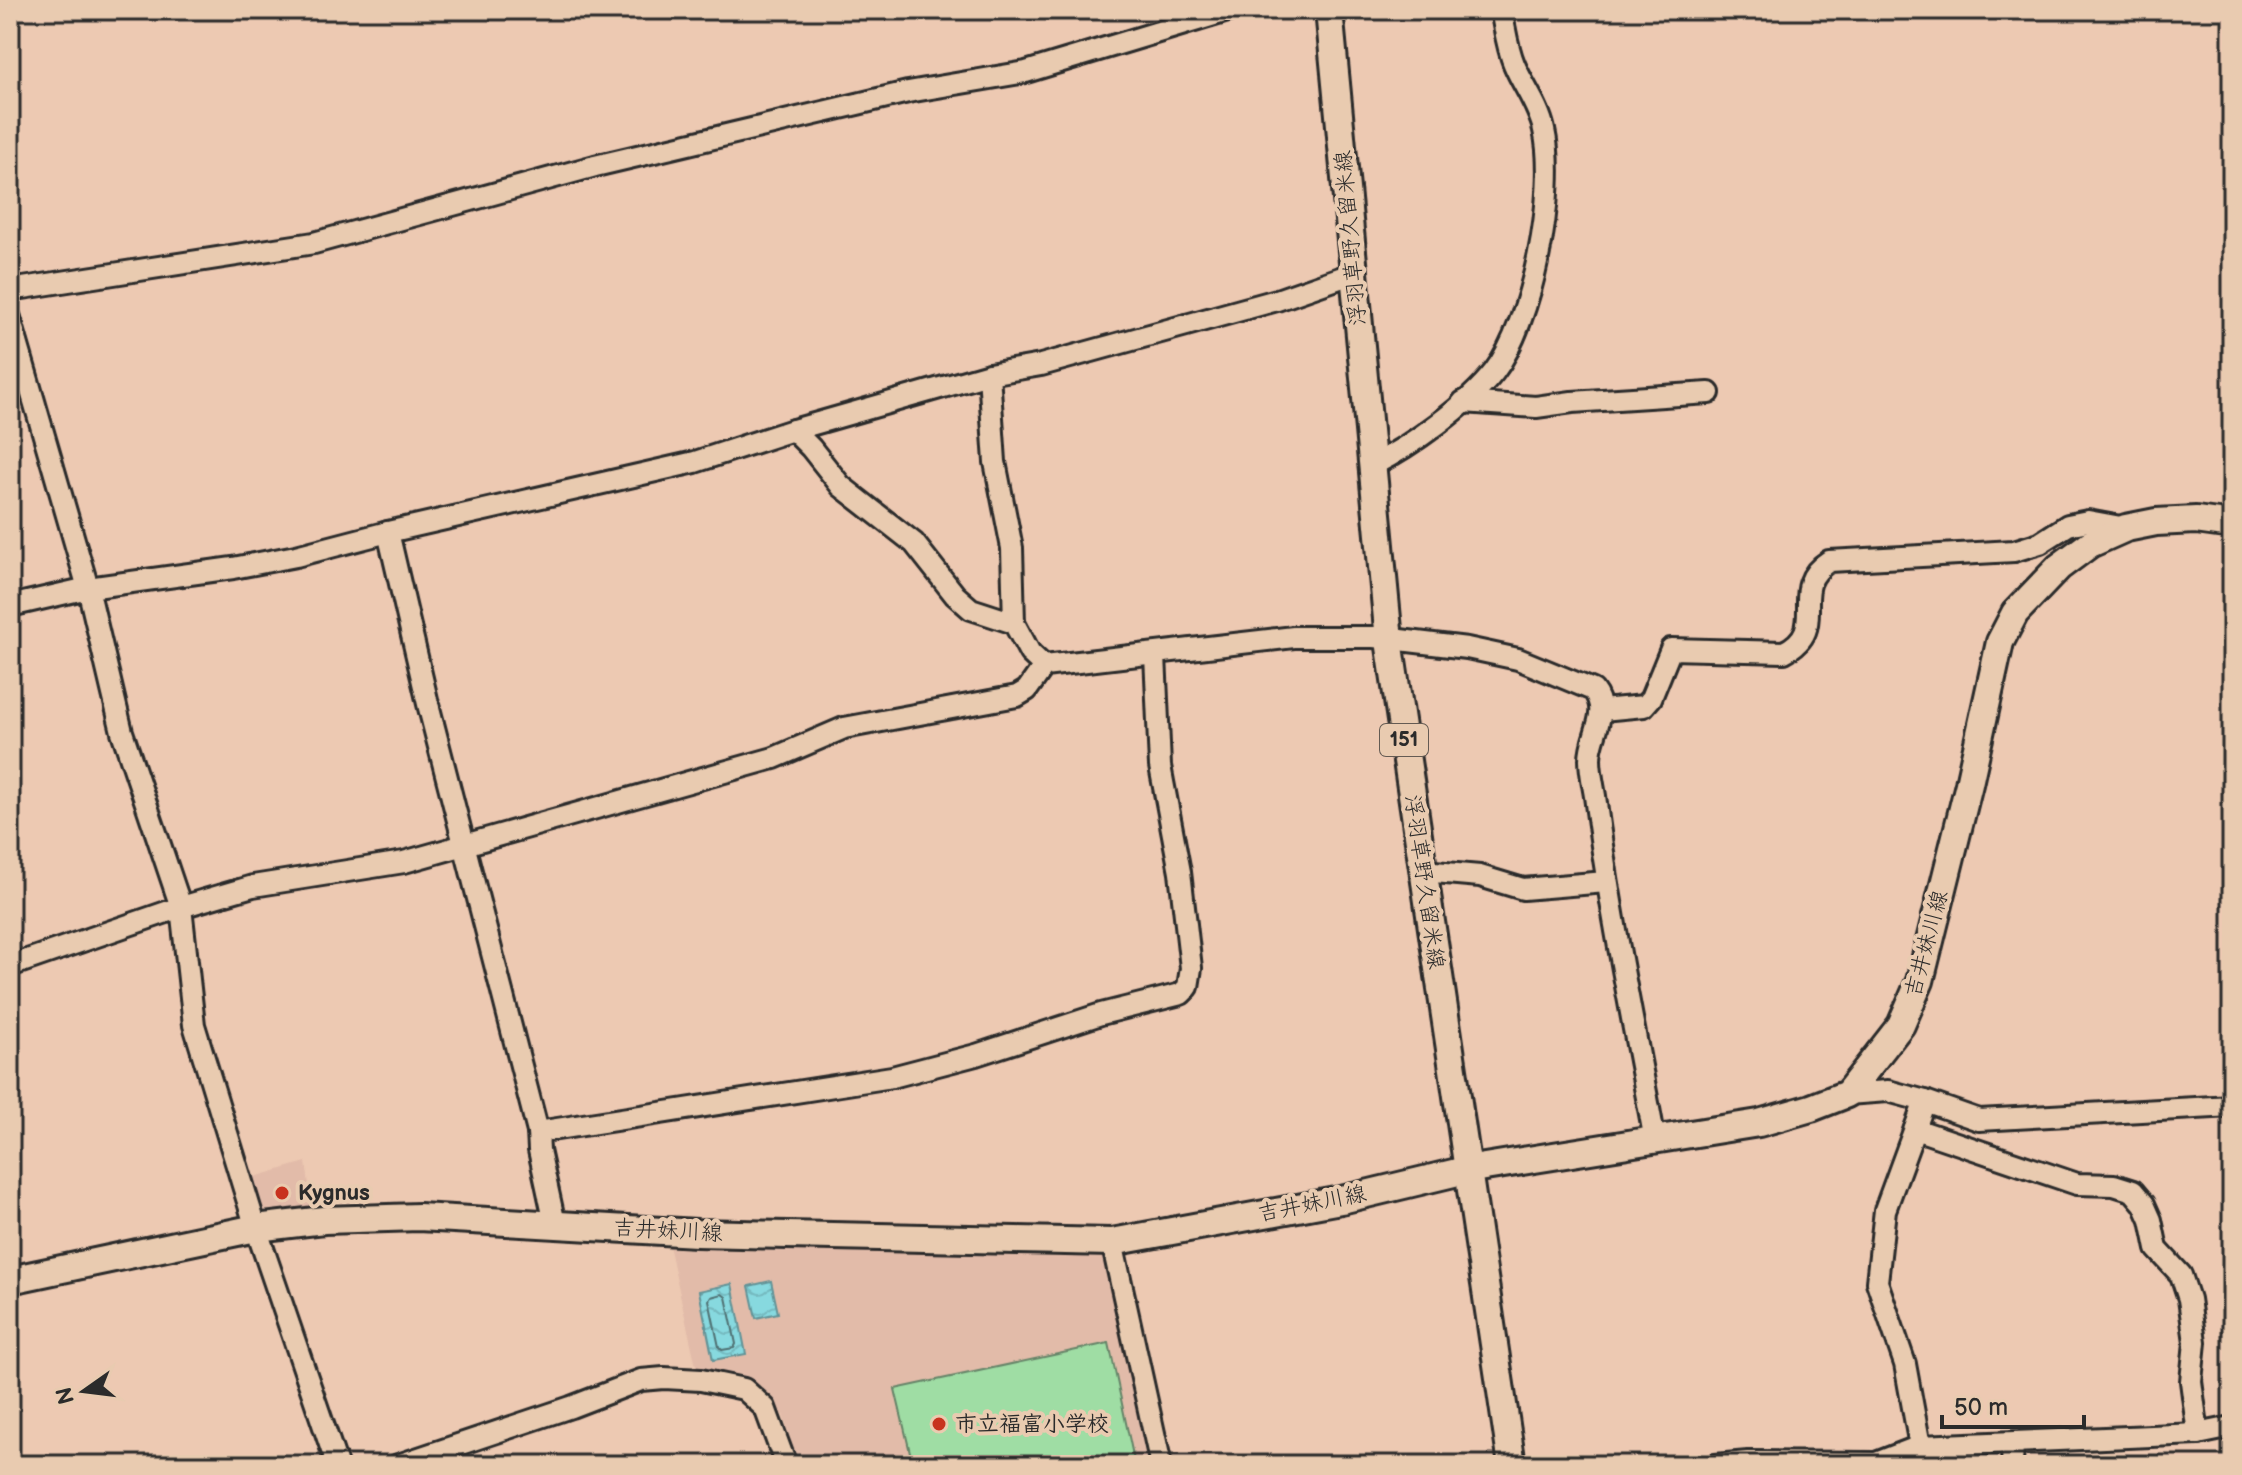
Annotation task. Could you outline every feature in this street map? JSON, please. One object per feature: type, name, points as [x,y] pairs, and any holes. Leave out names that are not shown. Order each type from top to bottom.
[{"type":"main road","name":"浮羽草野久留米線","points":[[1329,10],[1389,640],[1512,1465]]},
{"type":"main road","name":"吉井妹川線","points":[[10,1280],[256,1228],[324,1220],[419,1217],[697,1233],[1112,1242],[1341,1200],[1466,1170],[1759,1123],[1811,1108],[1847,1094],[1901,1025],[1920,981],[1969,784],[2000,642],[2015,613],[2059,567],[2090,544],[2126,528],[2156,522],[2196,520],[2232,525]]},
{"type":"street","points":[[10,290],[314,243],[595,166],[908,92],[1026,72],[1231,10]]},
{"type":"street","points":[[1373,465],[1400,452],[1463,402],[1493,373],[1507,352],[1521,317],[1543,234],[1547,189],[1545,133],[1509,52],[1501,10]]},
{"type":"street","points":[[10,606],[88,588],[296,556],[695,462],[793,430],[989,374],[1041,365],[1277,300],[1354,273]]},
{"type":"street","points":[[10,318],[88,588],[122,732],[181,907],[194,1025],[256,1228],[337,1465]]},
{"type":"street","points":[[989,374],[995,462],[1012,548],[1014,623],[1030,653],[1044,666],[1294,637],[1375,637],[1467,648],[1518,659],[1593,690],[1599,697],[1602,710],[1590,758],[1606,882],[1616,921],[1655,1141]]},
{"type":"street","points":[[1463,402],[1536,407],[1709,393]]},
{"type":"street","points":[[793,430],[841,486],[914,543],[971,609],[1014,623]]},
{"type":"street","points":[[1602,710],[1644,706],[1651,698],[1671,649],[1784,652],[1799,645],[1807,633],[1809,581],[1817,569],[1829,561],[2014,551],[2040,543],[2068,525],[2088,521],[2126,528]]},
{"type":"street","points":[[388,532],[428,704],[538,1132],[555,1224]]},
{"type":"street","points":[[538,1132],[892,1077],[976,1055],[1101,1014],[1181,994],[1188,987],[1191,968],[1180,872],[1160,766],[1155,655]]},
{"type":"street","points":[[10,966],[181,907],[253,886],[404,862],[774,758],[844,728],[1017,696],[1027,690],[1044,666]]},
{"type":"street","points":[[1423,871],[1480,876],[1523,889],[1606,882]]},
{"type":"street","points":[[1847,1094],[1888,1091],[1979,1120],[2232,1106]]},
{"type":"street","points":[[1920,1446],[1905,1364],[1877,1282],[1885,1210],[1925,1101]]},
{"type":"street","points":[[1915,1129],[2077,1184],[2114,1185],[2133,1191],[2144,1204],[2151,1220],[2157,1249],[2181,1275],[2189,1299],[2195,1342],[2191,1381],[2198,1434]]},
{"type":"street","points":[[1112,1242],[1161,1465]]},
{"type":"street","points":[[398,1465],[641,1380],[664,1378],[701,1380],[744,1389],[765,1408],[786,1465]]},
{"type":"street","points":[[1715,1465],[1748,1462],[1876,1463],[1920,1446],[2198,1434],[2232,1427]]},
{"type":"street","points":[[2012,1465],[2013,1443]]},
{"type":"shaded area","name":"Kygnus","points":[[306,1162],[312,1207],[267,1213],[260,1209],[251,1178]]},
{"type":"shaded area","points":[[669,1245],[1107,1255],[1152,1465],[798,1465],[783,1415],[740,1382],[698,1375]]},
{"type":"green space","points":[[1109,1343],[1135,1465],[913,1465],[895,1389]]},
{"type":"water","points":[[771,1281],[778,1313],[756,1318],[749,1286]]},
{"type":"water","points":[[732,1284],[746,1354],[713,1360],[699,1291]]},
{"type":"place","name":"Kygnus","points":[[282,1193]]},
{"type":"place","name":"市立福富小学校","points":[[939,1424]]}]
